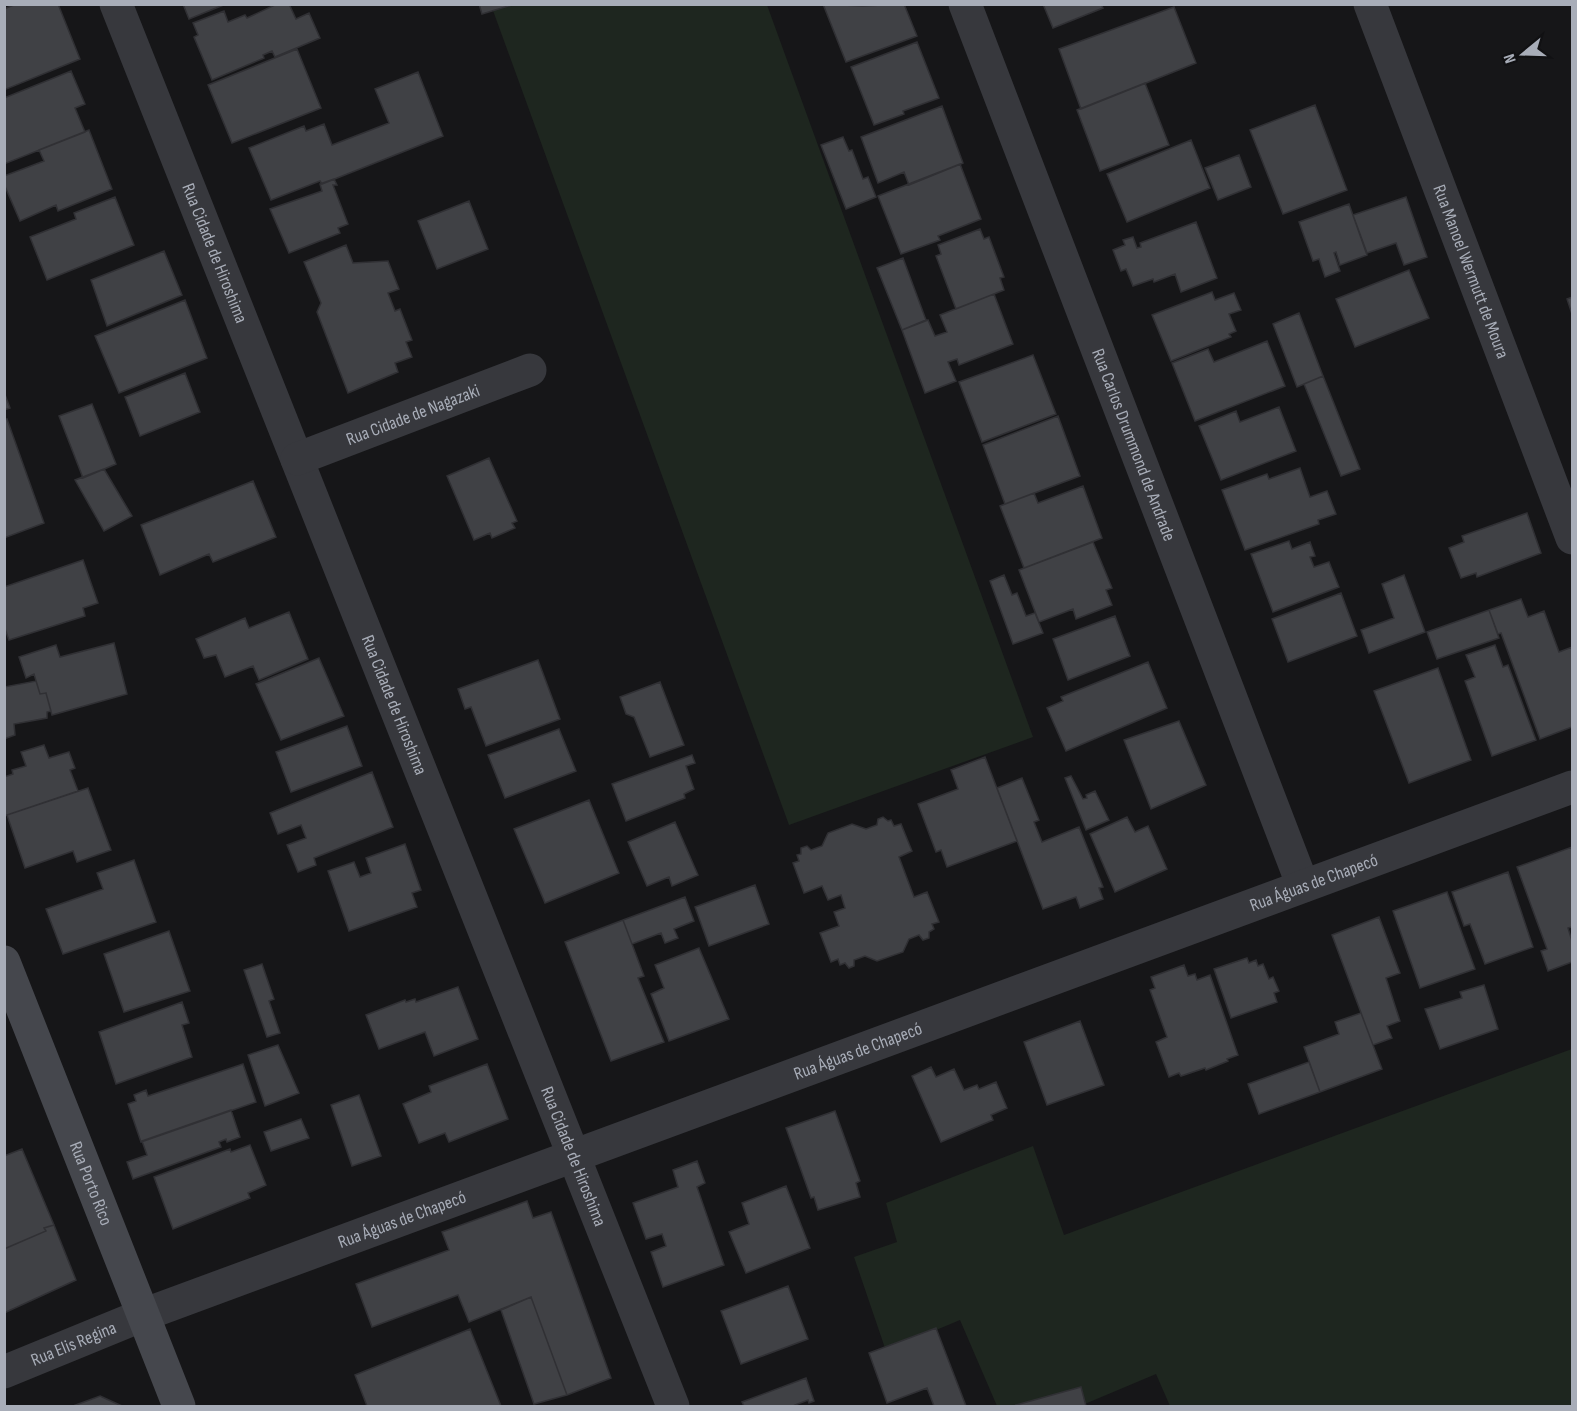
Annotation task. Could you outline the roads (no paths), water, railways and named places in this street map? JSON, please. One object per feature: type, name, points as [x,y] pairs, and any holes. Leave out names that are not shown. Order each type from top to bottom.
[{"type":"main road","name":"Rua Porto Rico","points":[[4,962],[179,1407]]},
{"type":"street","name":"Rua Cidade de Hiroshima","points":[[116,4],[673,1407]]},
{"type":"street","name":"Rua Carlos Drummond de Andrade","points":[[965,4],[1303,886]]},
{"type":"street","name":"Rua Manoel Wermutt de Moura","points":[[1370,4],[1572,538]]},
{"type":"street","name":"Rua Cidade de Nagazaki","points":[[297,459],[530,370]]},
{"type":"street","name":"Rua Águas de Chapecó","points":[[143,1316],[1572,787]]},
{"type":"street","name":"Rua Elis Regina","points":[[4,1372],[143,1316]]}]
